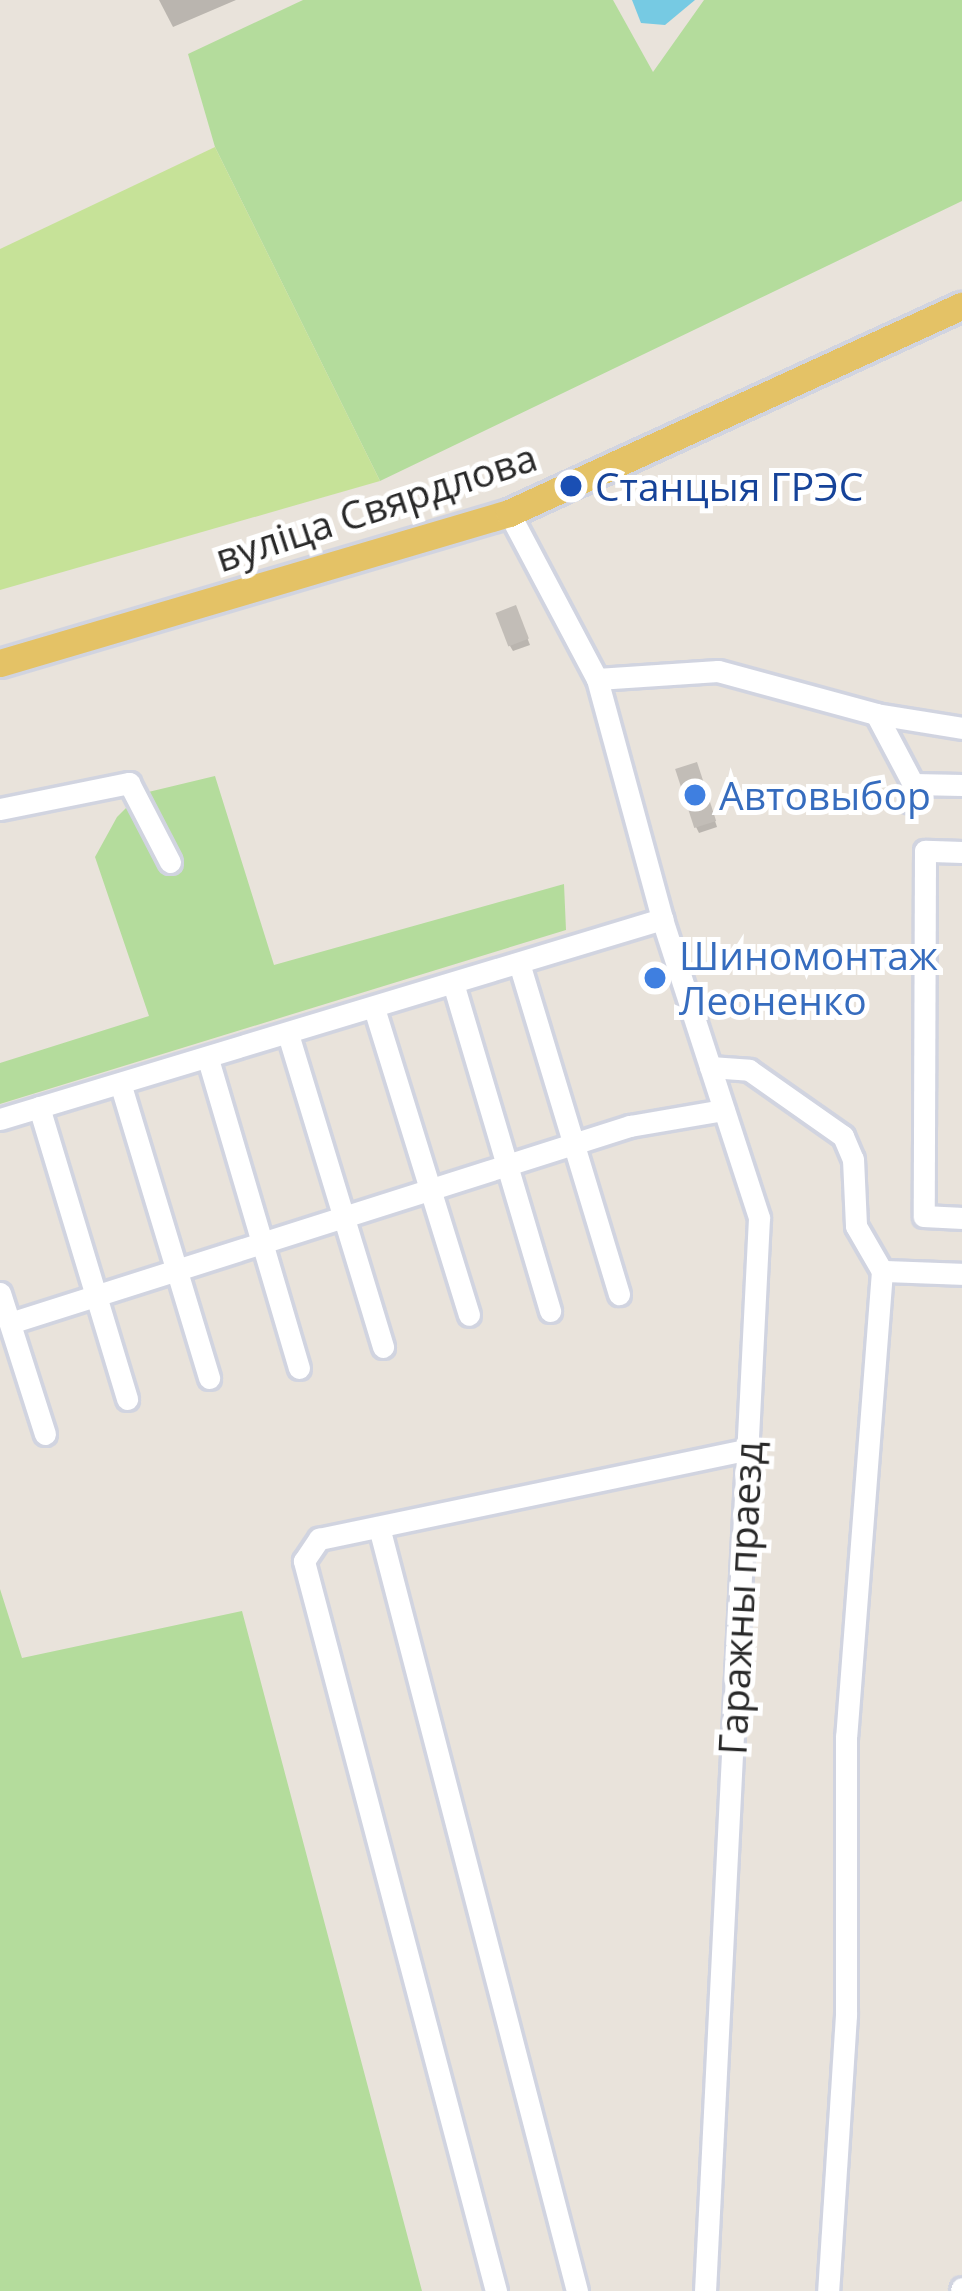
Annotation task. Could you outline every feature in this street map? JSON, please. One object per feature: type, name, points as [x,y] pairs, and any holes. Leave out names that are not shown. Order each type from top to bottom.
[{"type":"main road","name":"вуліца Свярдлова","points":[[0,663],[509,513],[962,307]]},
{"type":"lane","name":"Гаражны праезд","points":[[509,513],[598,679],[662,919],[759,1218],[705,2291]]},
{"type":"lane","points":[[598,679],[718,671],[876,715],[962,728]]},
{"type":"lane","points":[[876,715],[911,793],[962,785]]},
{"type":"lane","points":[[0,809],[129,783],[170,862]]},
{"type":"lane","points":[[962,852],[925,851],[924,1011],[924,1216],[962,1218]]},
{"type":"lane","points":[[0,1119],[662,919]]},
{"type":"lane","points":[[519,963],[619,1294]]},
{"type":"lane","points":[[453,983],[550,1311]]},
{"type":"lane","points":[[374,1008],[470,1315]]},
{"type":"lane","points":[[288,1034],[383,1347]]},
{"type":"lane","points":[[208,1059],[299,1368]]},
{"type":"lane","points":[[710,1067],[749,1070],[843,1136],[854,1160],[856,1226],[883,1271],[845,1736],[846,2015],[828,2291]]},
{"type":"lane","points":[[121,1086],[208,1378]]},
{"type":"lane","points":[[39,1107],[127,1399]]},
{"type":"lane","points":[[10,1323],[630,1126],[724,1110]]},
{"type":"lane","points":[[883,1271],[962,1274]]},
{"type":"lane","points":[[0,1293],[44,1434]]},
{"type":"lane","points":[[496,2291],[304,1561],[319,1539],[748,1449]]},
{"type":"lane","points":[[379,1527],[577,2291]]},
{"type":"green space","points":[[303,0],[613,0],[653,72],[704,0],[962,0],[962,201],[380,481],[215,147],[188,54]]},
{"type":"green space","points":[[215,147],[380,481],[0,590],[0,249]]},
{"type":"green space","points":[[215,776],[274,965],[564,884],[566,930],[0,1104],[0,1063],[149,1016],[95,857],[117,817],[140,794]]},
{"type":"green space","points":[[0,1589],[22,1658],[242,1611],[422,2291],[0,2291]]},
{"type":"water","points":[[632,0],[695,0],[665,25],[641,23]]},
{"type":"building","points":[[516,605],[529,639],[508,646],[495,613]]},
{"type":"building","name":"Автовыбор","points":[[697,762],[716,821],[694,828],[675,769]]},
{"type":"place","name":"Станцыя ГРЭС","points":[[571,486]]},
{"type":"place","name":"Автовыбор","points":[[695,795]]},
{"type":"place","name":"Шиномонтаж Леоненко","points":[[655,978]]}]
